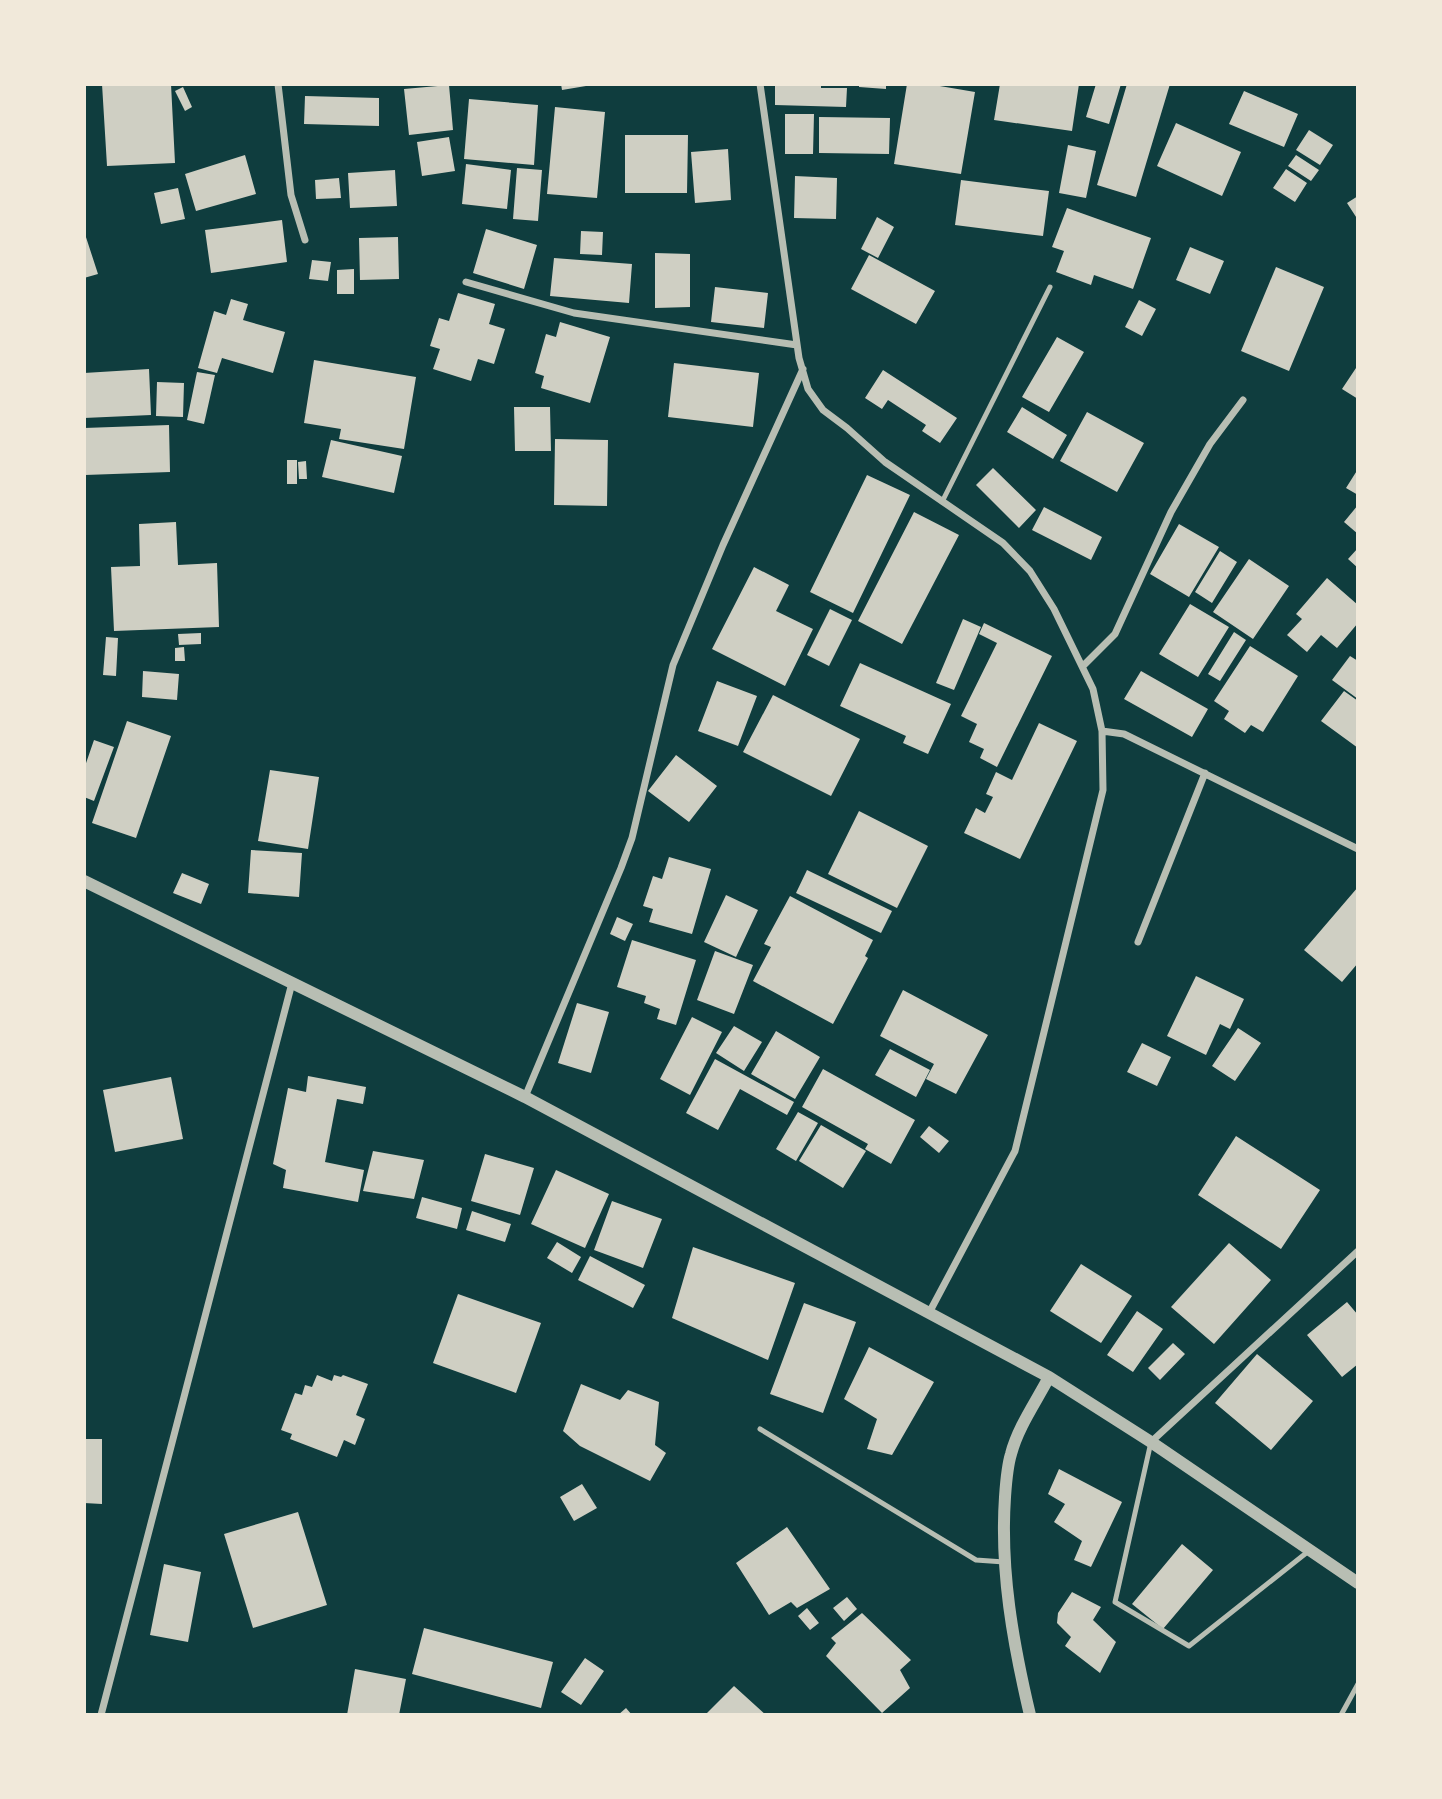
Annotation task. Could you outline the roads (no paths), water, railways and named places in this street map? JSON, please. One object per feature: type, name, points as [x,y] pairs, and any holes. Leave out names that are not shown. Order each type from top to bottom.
[{"type":"street","points":[[278,84],[291,195],[305,240]]},
{"type":"street","points":[[760,84],[797,345],[808,388],[823,410],[885,462],[1003,543],[1030,571],[1054,609],[1083,666],[1093,689],[1102,732],[1103,790],[1015,1151],[929,1313]]},
{"type":"street","points":[[466,282],[574,313],[797,345]]},
{"type":"street","points":[[525,1097],[632,838],[673,664],[723,545],[803,369]]},
{"type":"street","points":[[1083,666],[1115,634],[1171,512],[1210,444],[1243,400]]},
{"type":"street","points":[[1102,732],[1124,734],[1358,849]]},
{"type":"street","points":[[1138,942],[1205,773]]},
{"type":"street","points":[[84,881],[525,1097],[1049,1377],[1151,1442],[1358,1583]]},
{"type":"street","points":[[101,1715],[292,983]]},
{"type":"street","points":[[1151,1442],[1358,1251]]},
{"type":"street","points":[[1030,1715],[1009,1611],[1003,1527],[1010,1454],[1049,1377]]},
{"type":"lane","points":[[942,502],[1050,288]]},
{"type":"lane","points":[[760,1429],[976,1560],[1004,1562]]},
{"type":"lane","points":[[1151,1442],[1115,1602],[1189,1646],[1310,1550]]},
{"type":"lane","points":[[1341,1715],[1358,1684]]}]
